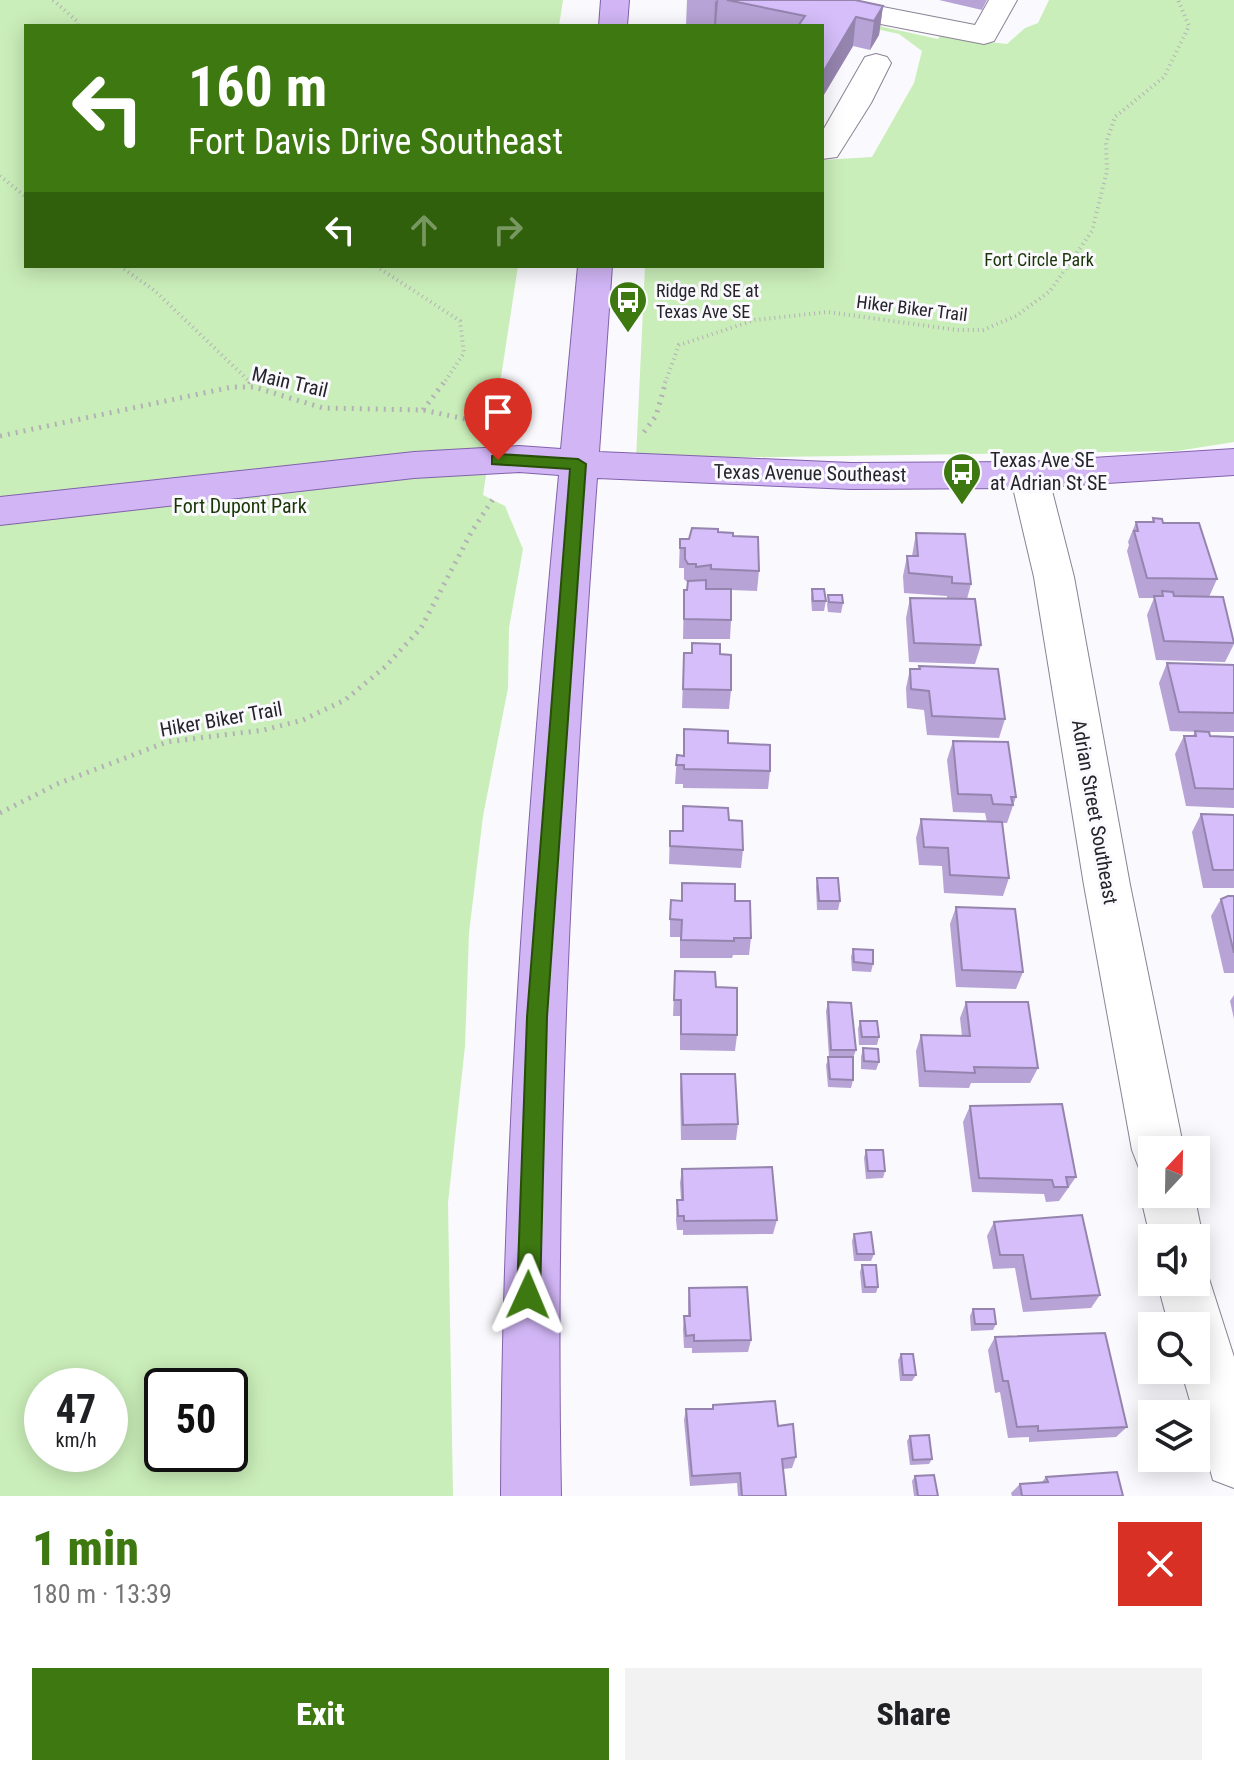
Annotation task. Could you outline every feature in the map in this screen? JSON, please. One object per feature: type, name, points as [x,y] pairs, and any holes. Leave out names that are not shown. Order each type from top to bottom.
[{"type":"main road","points":[[613,24],[615,0]]},
{"type":"main road","points":[[531,1496],[528,1295],[537,1017],[595,268]]},
{"type":"main road","name":"Texas Avenue Southeast","points":[[0,511],[414,465],[519,459],[851,476],[1029,475],[1234,462]]},
{"type":"street","points":[[803,0],[984,35],[1003,0]]},
{"type":"street","points":[[824,150],[856,103],[876,63]]},
{"type":"street","name":"Adrian Street Southeast","points":[[1029,475],[1052,564],[1107,885],[1155,1136]]},
{"type":"street","points":[[1189,1296],[1234,1459]]},
{"type":"path","points":[[53,0],[78,24]]},
{"type":"path","name":"Hiker Biker Trail","points":[[631,432],[647,432],[652,425],[664,378],[679,345],[715,332],[755,320],[828,312],[957,330],[983,330],[1016,316],[1050,291],[1092,231],[1107,171],[1106,143],[1115,117],[1164,77],[1189,26],[1178,0]]},
{"type":"path","points":[[0,176],[24,195]]},
{"type":"path","points":[[123,268],[155,291],[254,387]]},
{"type":"path","points":[[379,268],[460,321],[465,343],[464,357],[440,384],[423,410]]},
{"type":"path","name":"Main Trail","points":[[0,436],[36,431],[232,387],[254,387],[323,408],[423,410],[492,425]]},
{"type":"path","name":"Hiker Biker Trail","points":[[0,813],[57,784],[167,742],[264,730],[303,720],[345,700],[385,667],[421,628],[472,531],[495,496]]},
{"type":"green space","name":"Fort Dupont Park","points":[[0,0],[563,0],[559,24],[24,24],[24,268],[518,268],[483,495],[505,506],[523,549],[509,628],[508,688],[483,816],[469,933],[465,1046],[448,1203],[453,1496],[0,1496]]},
{"type":"green space","name":"Fort Circle Park","points":[[1049,0],[1234,0],[1234,442],[1177,451],[636,459],[645,268],[824,268],[824,160],[872,157],[914,83],[922,51],[899,34],[830,19],[847,19],[938,39],[940,36],[1007,44],[1025,28],[1038,23]]},
{"type":"building","points":[[727,0],[855,0],[883,6],[874,21],[856,17],[824,71],[824,24],[799,24],[805,16]]},
{"type":"building","points":[[1153,518],[1162,519],[1163,523],[1199,523],[1217,579],[1147,578],[1134,531],[1138,531],[1136,522],[1154,522]]},
{"type":"building","points":[[692,528],[718,529],[718,532],[733,533],[733,536],[758,537],[759,571],[711,569],[711,565],[696,567],[696,564],[688,564],[685,548],[680,548],[680,539],[689,539]]},
{"type":"building","points":[[916,533],[965,534],[971,584],[952,583],[952,577],[909,573],[907,556],[918,556]]},
{"type":"building","points":[[706,580],[706,589],[731,589],[731,620],[684,619],[684,590],[687,590],[688,581]]},
{"type":"building","points":[[812,589],[824,589],[826,601],[813,601]]},
{"type":"building","points":[[1162,591],[1173,592],[1174,596],[1223,597],[1234,643],[1164,641],[1154,596],[1163,596]]},
{"type":"building","points":[[828,595],[842,595],[843,603],[829,602]]},
{"type":"building","points":[[910,598],[975,599],[981,645],[914,643]]},
{"type":"building","points":[[692,643],[720,644],[720,654],[731,655],[731,690],[683,689],[684,653],[692,653]]},
{"type":"building","points":[[1167,663],[1234,665],[1234,713],[1179,712]]},
{"type":"building","points":[[919,666],[998,669],[1005,719],[932,716],[929,691],[911,689],[910,669],[920,669]]},
{"type":"building","points":[[684,729],[728,731],[728,743],[770,745],[770,771],[684,769],[684,765],[676,765],[677,755],[684,756]]},
{"type":"building","points":[[1195,731],[1209,732],[1210,736],[1234,737],[1234,789],[1195,788],[1184,736],[1196,736]]},
{"type":"building","points":[[953,741],[1008,742],[1016,797],[1011,797],[1013,805],[993,804],[991,795],[958,794]]},
{"type":"building","points":[[683,806],[728,808],[729,820],[742,821],[743,850],[670,846],[670,831],[683,831]]},
{"type":"building","points":[[1201,814],[1234,815],[1234,870],[1213,870]]},
{"type":"building","points":[[921,819],[1002,822],[1009,878],[950,875],[948,848],[924,847]]},
{"type":"building","points":[[817,878],[838,878],[840,901],[819,901]]},
{"type":"building","points":[[682,883],[735,884],[735,901],[750,901],[751,938],[734,938],[734,941],[681,940],[682,920],[670,919],[671,900],[682,901]]},
{"type":"building","points":[[1234,896],[1234,953],[1221,899]]},
{"type":"building","points":[[956,907],[1015,909],[1023,972],[962,970]]},
{"type":"building","points":[[853,949],[873,950],[873,964],[854,962]]},
{"type":"building","points":[[675,971],[715,972],[716,987],[737,988],[737,1035],[681,1034],[681,1000],[674,1000]]},
{"type":"building","points":[[828,1002],[851,1003],[856,1050],[831,1050]]},
{"type":"building","points":[[966,1002],[1028,1002],[1038,1068],[974,1067],[975,1073],[925,1071],[921,1035],[970,1036]]},
{"type":"building","points":[[860,1021],[877,1021],[879,1037],[862,1037]]},
{"type":"building","points":[[863,1048],[878,1049],[879,1062],[864,1061]]},
{"type":"building","points":[[828,1057],[853,1057],[853,1080],[830,1079]]},
{"type":"building","points":[[681,1074],[735,1074],[738,1124],[683,1125]]},
{"type":"building","points":[[1062,1104],[1076,1177],[1066,1177],[1068,1187],[1054,1187],[1052,1180],[979,1178],[970,1106]]},
{"type":"building","points":[[866,1150],[883,1150],[885,1171],[868,1171]]},
{"type":"building","points":[[772,1167],[777,1220],[684,1221],[684,1216],[678,1216],[677,1200],[683,1200],[682,1169]]},
{"type":"building","points":[[1082,1215],[1100,1295],[1031,1299],[1023,1255],[1000,1255],[994,1222]]},
{"type":"building","points":[[871,1232],[874,1254],[857,1254],[854,1234]]},
{"type":"building","points":[[862,1265],[876,1265],[878,1287],[865,1287]]},
{"type":"building","points":[[747,1287],[751,1340],[694,1341],[694,1335],[686,1336],[684,1316],[690,1316],[689,1288]]},
{"type":"building","points":[[973,1309],[994,1309],[996,1324],[975,1324]]},
{"type":"building","points":[[1105,1333],[1127,1427],[1038,1431],[1038,1426],[1017,1427],[1008,1381],[1003,1381],[995,1337]]},
{"type":"building","points":[[901,1354],[913,1354],[916,1375],[903,1375]]},
{"type":"building","points":[[775,1401],[778,1426],[793,1424],[796,1457],[782,1459],[786,1496],[742,1496],[740,1473],[692,1476],[686,1409],[713,1409],[713,1405]]},
{"type":"building","points":[[929,1435],[932,1459],[913,1460],[910,1436]]},
{"type":"building","points":[[1117,1472],[1123,1496],[1022,1496],[1020,1484],[1048,1482],[1046,1477]]},
{"type":"building","points":[[934,1475],[938,1496],[918,1496],[915,1476]]},
{"type":"place","name":"Ridge Rd SE at Texas Ave SE","points":[[628,334]]},
{"type":"place","name":"Texas Ave SE at Adrian St SE","points":[[962,506]]},
{"type":"route","points":[[498,460],[578,464],[537,1017],[528,1295]]}]
